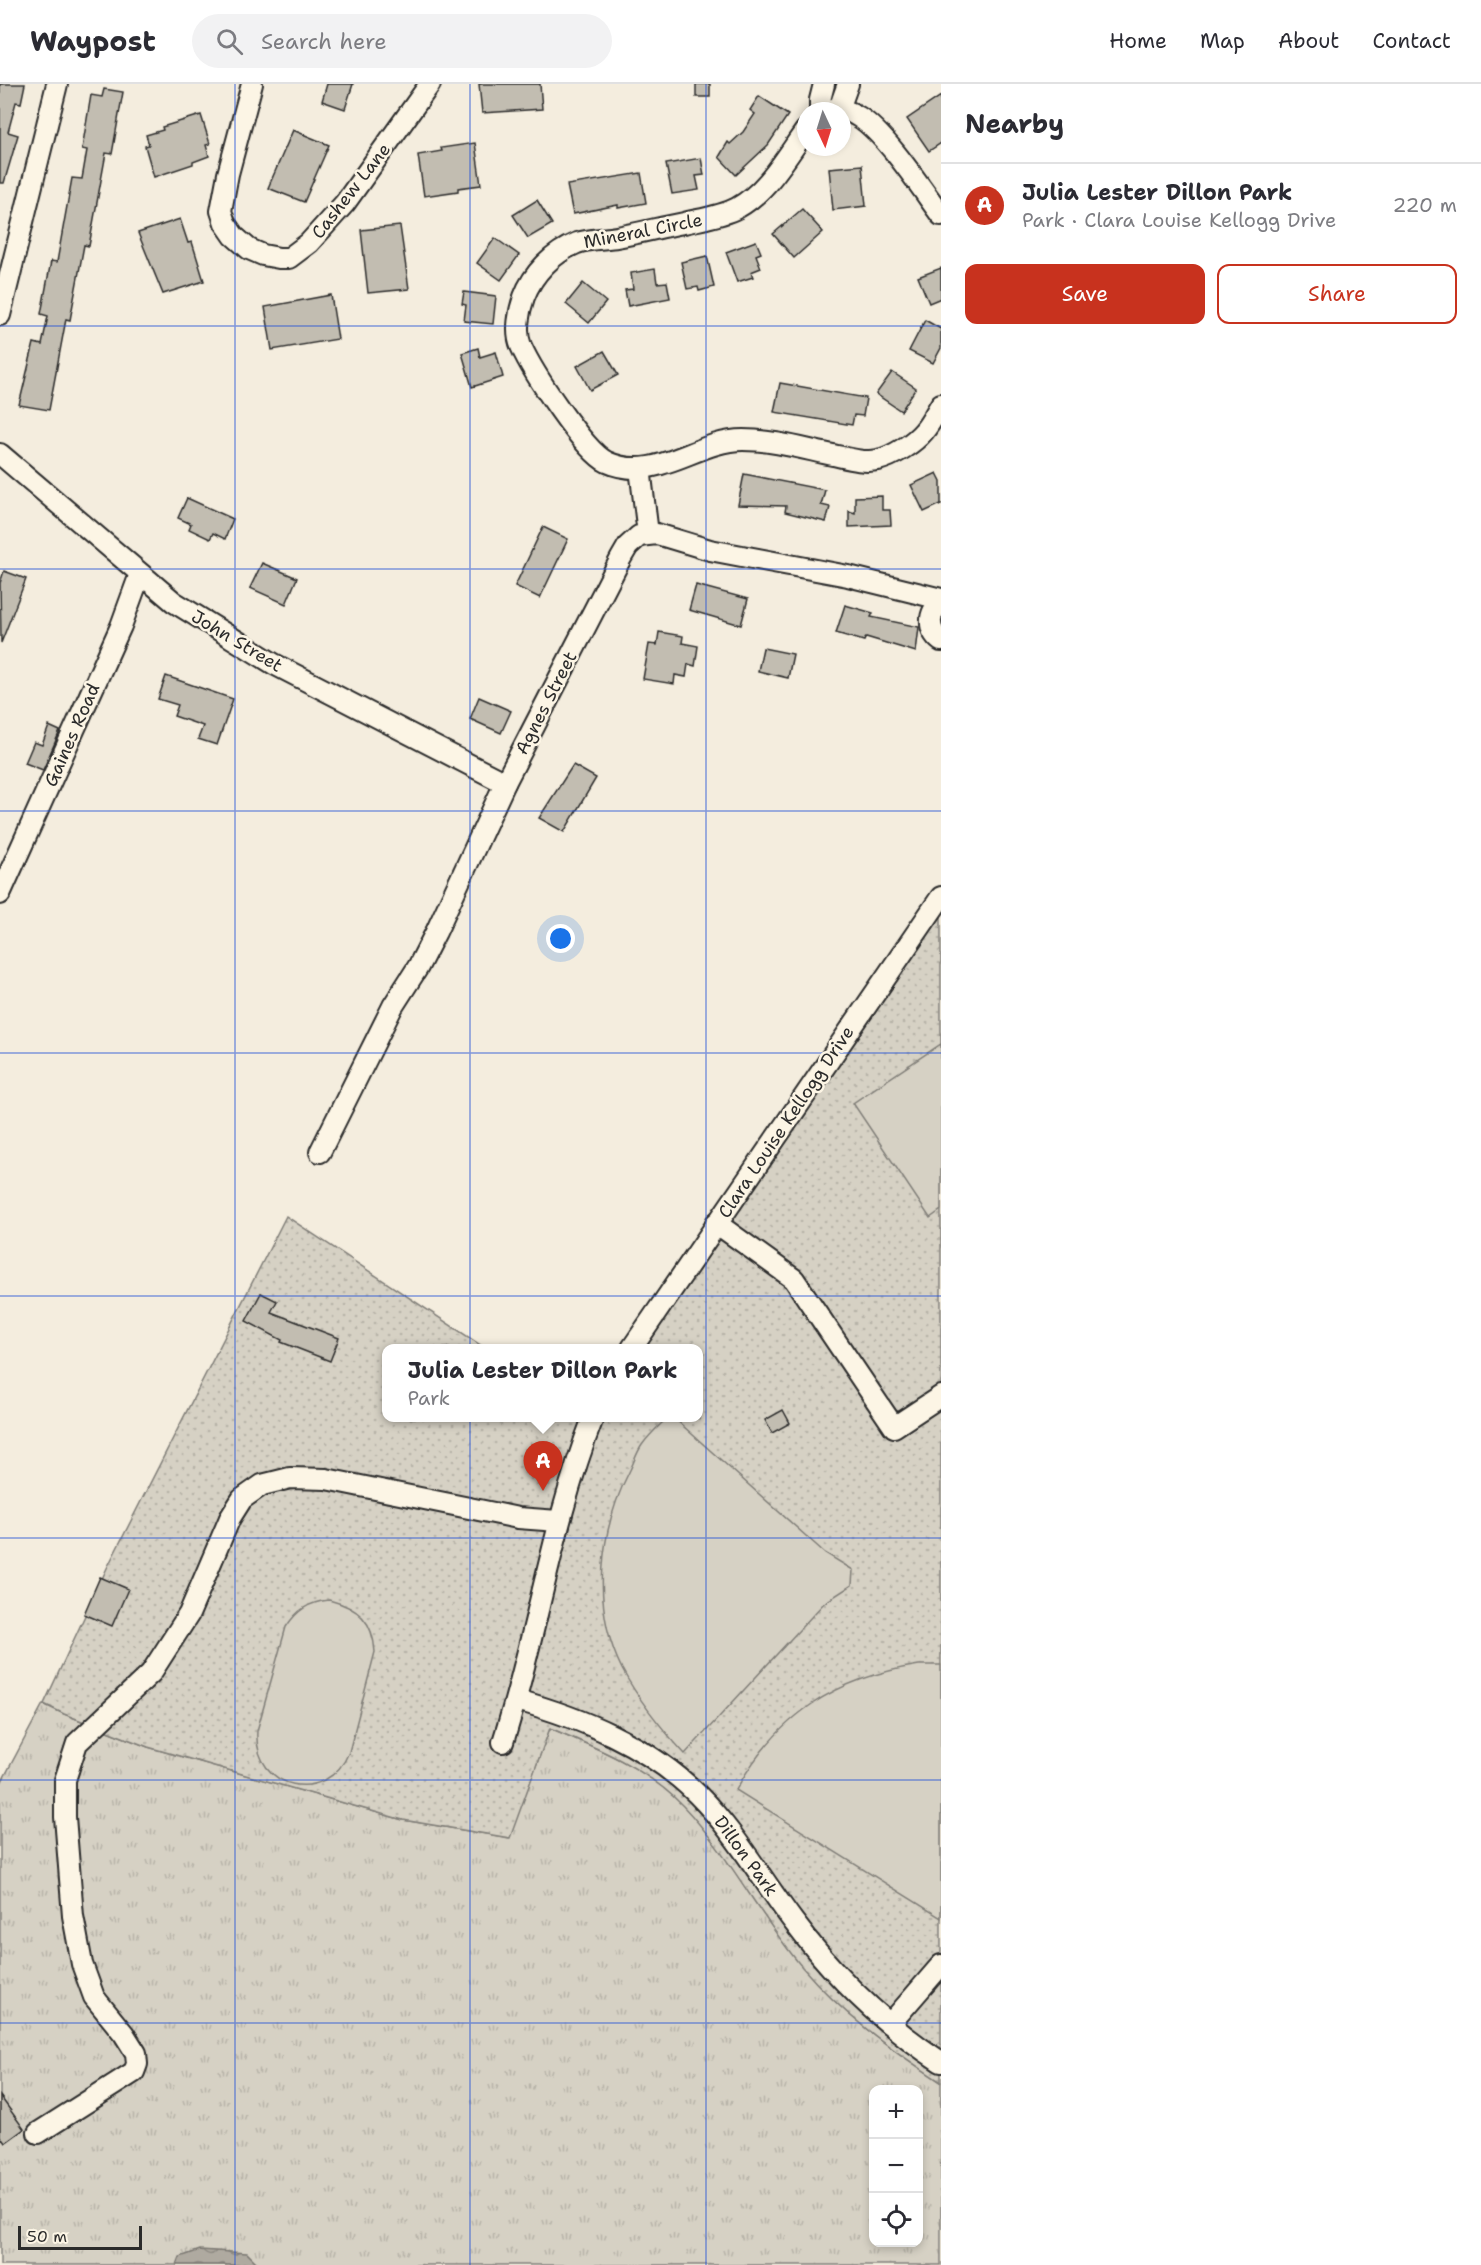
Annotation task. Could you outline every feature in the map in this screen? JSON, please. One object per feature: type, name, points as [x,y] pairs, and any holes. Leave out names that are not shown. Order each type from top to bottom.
[{"type":"street","points":[[0,315],[57,84]]},
{"type":"street","name":"Cashew Lane","points":[[252,84],[228,174],[221,211],[225,223],[234,236],[249,249],[262,255],[289,258],[309,243],[345,203],[430,84]]},
{"type":"street","points":[[821,102],[824,84]]},
{"type":"street","points":[[833,102],[848,84]]},
{"type":"street","points":[[851,115],[858,117],[886,143],[941,214]]},
{"type":"street","name":"Mineral Circle","points":[[797,142],[767,183],[756,195],[736,209],[708,218],[579,243],[561,251],[540,269],[526,291],[520,309],[520,344],[551,396],[582,441],[608,463],[622,466],[654,467],[669,463],[714,443],[743,440],[857,460],[878,460],[901,449],[924,431],[941,404]]},
{"type":"street","name":"John Street","points":[[0,454],[174,602],[274,664],[505,783]]},
{"type":"street","points":[[640,468],[648,534],[657,534],[710,550],[848,576],[941,601],[931,619],[933,632],[941,641]]},
{"type":"street","name":"Agnes Street","points":[[320,1152],[393,1006],[418,967],[436,932],[505,783],[621,558],[628,546],[639,536],[648,534]]},
{"type":"street","name":"Gaines Road","points":[[0,894],[121,626],[140,574]]},
{"type":"street","name":"Clara Louise Kellogg Drive","points":[[635,1344],[941,897]]},
{"type":"street","points":[[716,1223],[794,1279],[894,1427],[941,1396]]},
{"type":"street","points":[[503,1742],[516,1700],[558,1521],[579,1452],[591,1422]]},
{"type":"street","points":[[38,2133],[134,2072],[137,2064],[136,2053],[124,2034],[94,1997],[82,1964],[75,1926],[65,1780],[77,1743],[151,1673],[189,1614],[230,1518],[242,1499],[262,1485],[290,1478],[326,1479],[518,1518],[558,1521]]},
{"type":"street","name":"Dillon Park","points":[[516,1700],[552,1710],[612,1735],[654,1759],[696,1792],[729,1830],[793,1922],[854,1993],[890,2025],[941,2062]]},
{"type":"street","points":[[890,2025],[941,1965]]},
{"type":"green space","points":[[941,910],[941,2082],[867,2029],[817,1984],[786,1947],[715,1844],[683,1806],[654,1781],[621,1760],[586,1743],[550,1728],[510,1838],[403,1820],[148,1747],[44,1704],[107,1568],[286,1216],[479,1344],[382,1344],[382,1422],[703,1422],[703,1344],[642,1344]]},
{"type":"green space","points":[[941,1044],[941,1210],[930,1218],[853,1103]]},
{"type":"green space","points":[[663,1422],[678,1422],[825,1553],[853,1570],[852,1585],[824,1603],[685,1754],[651,1714],[622,1669],[612,1645],[603,1595],[603,1569],[611,1518],[619,1493],[640,1448]]},
{"type":"green space","points":[[329,1600],[349,1607],[362,1617],[371,1632],[375,1652],[349,1752],[339,1769],[325,1780],[309,1785],[293,1784],[279,1778],[267,1767],[259,1751],[257,1731],[286,1627],[304,1608]]},
{"type":"green space","points":[[919,1665],[941,1665],[941,1918],[736,1790],[770,1741],[812,1704],[835,1690],[861,1679]]},
{"type":"green space","points":[[43,1704],[148,1747],[403,1820],[509,1838],[550,1728],[620,1760],[654,1780],[669,1792],[715,1843],[786,1947],[817,1983],[850,2015],[885,2043],[941,2082],[941,2265],[0,2265],[0,1785]]},
{"type":"water","points":[[200,2250],[247,2253],[259,2265],[177,2265],[180,2257]]},
{"type":"building","points":[[0,84],[25,84],[21,103],[16,102],[8,132],[18,135],[4,183],[0,183]]},
{"type":"building","points":[[327,84],[353,84],[345,109],[322,101]]},
{"type":"building","points":[[479,84],[540,84],[542,109],[482,113]]},
{"type":"building","points":[[696,84],[710,84],[710,97],[696,97]]},
{"type":"building","points":[[104,89],[123,92],[112,154],[106,153],[89,246],[84,245],[70,320],[66,319],[49,410],[19,405],[34,343],[42,345],[48,316],[41,314],[51,261],[57,262],[72,178],[82,179],[87,150],[82,149],[91,95],[102,97]]},
{"type":"building","points":[[759,96],[788,115],[768,145],[736,175],[719,157],[728,142],[730,144],[743,132],[755,114],[750,110]]},
{"type":"building","points":[[941,96],[941,143],[929,151],[907,119]]},
{"type":"building","points":[[201,115],[210,144],[206,145],[209,156],[154,177],[145,146],[149,145],[146,135],[163,130],[162,127]]},
{"type":"building","points":[[293,130],[329,145],[304,202],[268,188]]},
{"type":"building","points":[[475,143],[481,185],[424,196],[418,155],[442,151],[441,148]]},
{"type":"building","points":[[701,158],[704,175],[696,176],[699,190],[672,194],[666,164]]},
{"type":"building","points":[[862,165],[866,206],[833,210],[829,168]]},
{"type":"building","points":[[641,173],[646,203],[618,208],[618,205],[573,214],[567,185]]},
{"type":"building","points":[[537,200],[552,224],[528,238],[513,215]]},
{"type":"building","points":[[802,209],[823,232],[794,258],[773,234]]},
{"type":"building","points":[[180,219],[188,243],[192,242],[204,281],[163,294],[138,233]]},
{"type":"building","points":[[400,226],[409,289],[368,293],[361,230]]},
{"type":"building","points":[[495,238],[519,255],[501,280],[477,263]]},
{"type":"building","points":[[756,241],[761,253],[756,255],[761,268],[751,272],[753,277],[737,282],[726,252]]},
{"type":"building","points":[[707,256],[714,287],[699,291],[698,287],[687,289],[681,262]]},
{"type":"building","points":[[941,268],[941,298],[929,303],[918,277]]},
{"type":"building","points":[[655,269],[657,283],[667,282],[670,298],[628,306],[625,290],[633,289],[631,273]]},
{"type":"building","points":[[583,283],[606,302],[589,323],[566,304]]},
{"type":"building","points":[[464,292],[496,296],[493,324],[464,321],[466,305],[462,304]]},
{"type":"building","points":[[331,295],[338,339],[272,350],[265,307]]},
{"type":"building","points":[[925,320],[941,329],[941,348],[933,363],[909,351]]},
{"type":"building","points":[[478,348],[480,357],[496,352],[503,377],[472,387],[462,353]]},
{"type":"building","points":[[604,351],[618,375],[590,390],[577,366]]},
{"type":"building","points":[[892,372],[916,388],[901,411],[876,394]]},
{"type":"building","points":[[780,383],[866,398],[863,416],[854,415],[852,425],[774,412]]},
{"type":"building","points":[[937,473],[941,481],[941,504],[924,512],[911,485]]},
{"type":"building","points":[[744,474],[825,490],[821,505],[830,507],[826,522],[785,512],[786,506],[738,505]]},
{"type":"building","points":[[882,496],[882,510],[890,510],[891,525],[849,527],[849,511],[855,513],[855,497]]},
{"type":"building","points":[[187,498],[233,519],[225,539],[213,533],[210,539],[189,529],[191,524],[178,518]]},
{"type":"building","points":[[543,527],[568,539],[540,598],[515,586]]},
{"type":"building","points":[[262,563],[297,578],[286,604],[250,588]]},
{"type":"building","points":[[4,571],[26,579],[1,643],[0,583]]},
{"type":"building","points":[[696,585],[748,599],[741,625],[689,610]]},
{"type":"building","points":[[845,605],[873,613],[871,617],[919,627],[916,652],[866,637],[864,641],[836,633]]},
{"type":"building","points":[[659,632],[683,636],[682,643],[698,646],[695,666],[688,664],[686,677],[675,675],[674,684],[643,679],[649,644],[657,645]]},
{"type":"building","points":[[763,648],[793,654],[788,678],[758,671]]},
{"type":"building","points":[[166,676],[233,699],[217,745],[198,739],[203,726],[174,716],[178,705],[158,699]]},
{"type":"building","points":[[479,697],[511,711],[501,733],[470,719]]},
{"type":"building","points":[[49,726],[60,731],[43,770],[25,763],[34,742],[42,745]]},
{"type":"building","points":[[573,765],[596,778],[564,832],[539,818]]},
{"type":"building","points":[[261,1293],[277,1301],[271,1312],[339,1338],[330,1361],[281,1342],[282,1340],[246,1321]]},
{"type":"building","points":[[783,1410],[790,1423],[772,1433],[765,1420]]},
{"type":"building","points":[[100,1577],[128,1589],[112,1626],[84,1614]]},
{"type":"building","points":[[0,2096],[24,2129],[5,2143],[0,2136]]},
{"type":"place","name":"Julia Lester Dillon Park","points":[[543,1491]]}]
